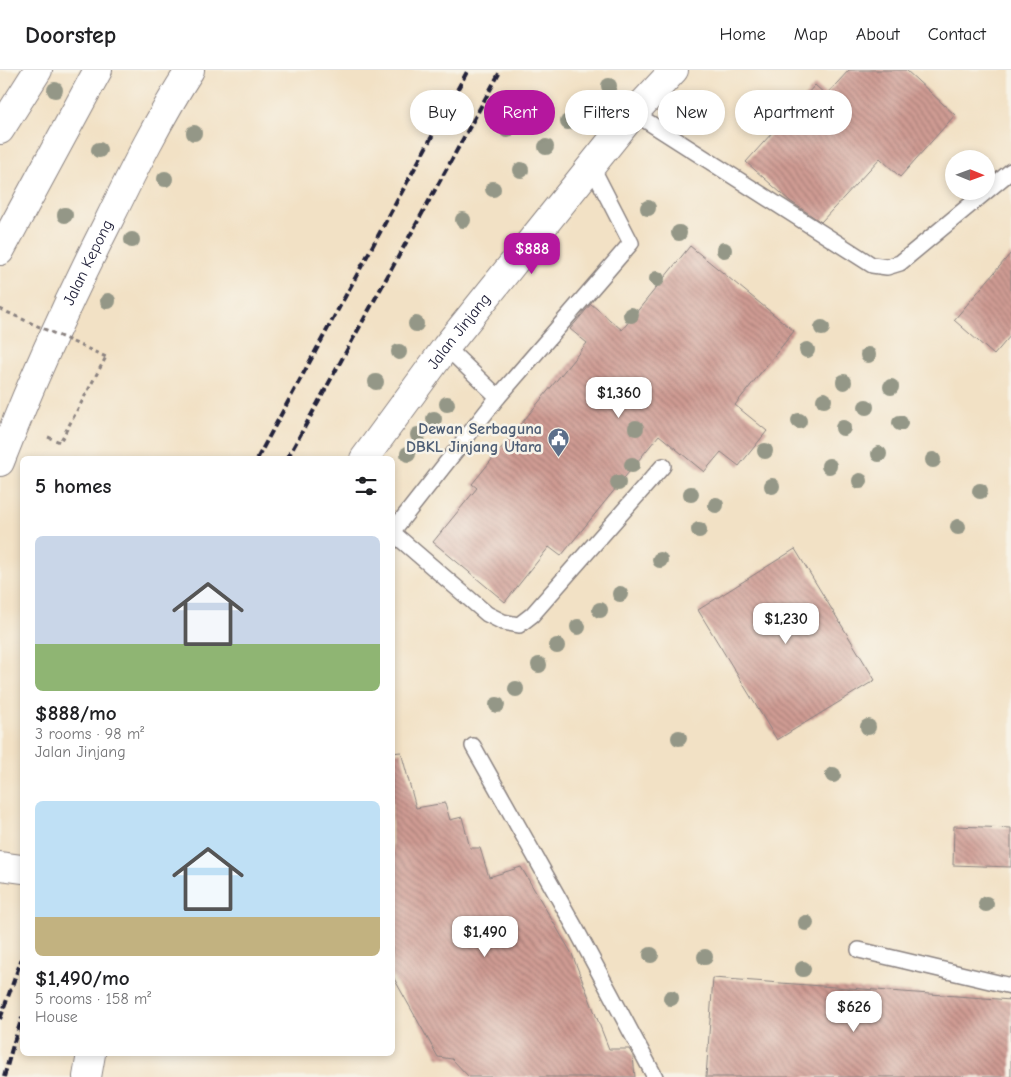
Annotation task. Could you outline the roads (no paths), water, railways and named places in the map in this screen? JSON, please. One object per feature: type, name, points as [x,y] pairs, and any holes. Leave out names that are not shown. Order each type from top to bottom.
[{"type":"street","points":[[0,130],[38,70]]},
{"type":"street","points":[[0,251],[98,70]]},
{"type":"street","name":"Jalan Kepong","points":[[0,462],[13,428],[79,279],[137,164],[176,91],[190,70]]},
{"type":"street","name":"Jalan Jinjang","points":[[648,98],[674,70]]},
{"type":"street","name":"Jalan Jinjang","points":[[366,456],[446,348],[617,135]]},
{"type":"street","points":[[0,866],[20,869]]},
{"type":"street","points":[[87,1077],[91,1056]]},
{"type":"lane","points":[[648,122],[872,266],[887,267],[900,263],[1011,171]]},
{"type":"lane","points":[[395,528],[498,396],[631,243],[592,166]]},
{"type":"lane","points":[[446,348],[498,396]]},
{"type":"lane","points":[[395,535],[487,614],[503,622],[519,624],[532,616],[663,466]]},
{"type":"lane","points":[[473,746],[577,931],[655,1077]]},
{"type":"lane","points":[[859,950],[1011,986]]},
{"type":"railway","points":[[259,456],[468,70]]},
{"type":"railway","points":[[289,456],[501,70]]},
{"type":"railway","points":[[0,1019],[20,964]]},
{"type":"railway","points":[[4,1077],[20,1024]]},
{"type":"place","name":"Dewan Serbaguna DBKL Jinjang Utara","points":[[558,457]]}]
